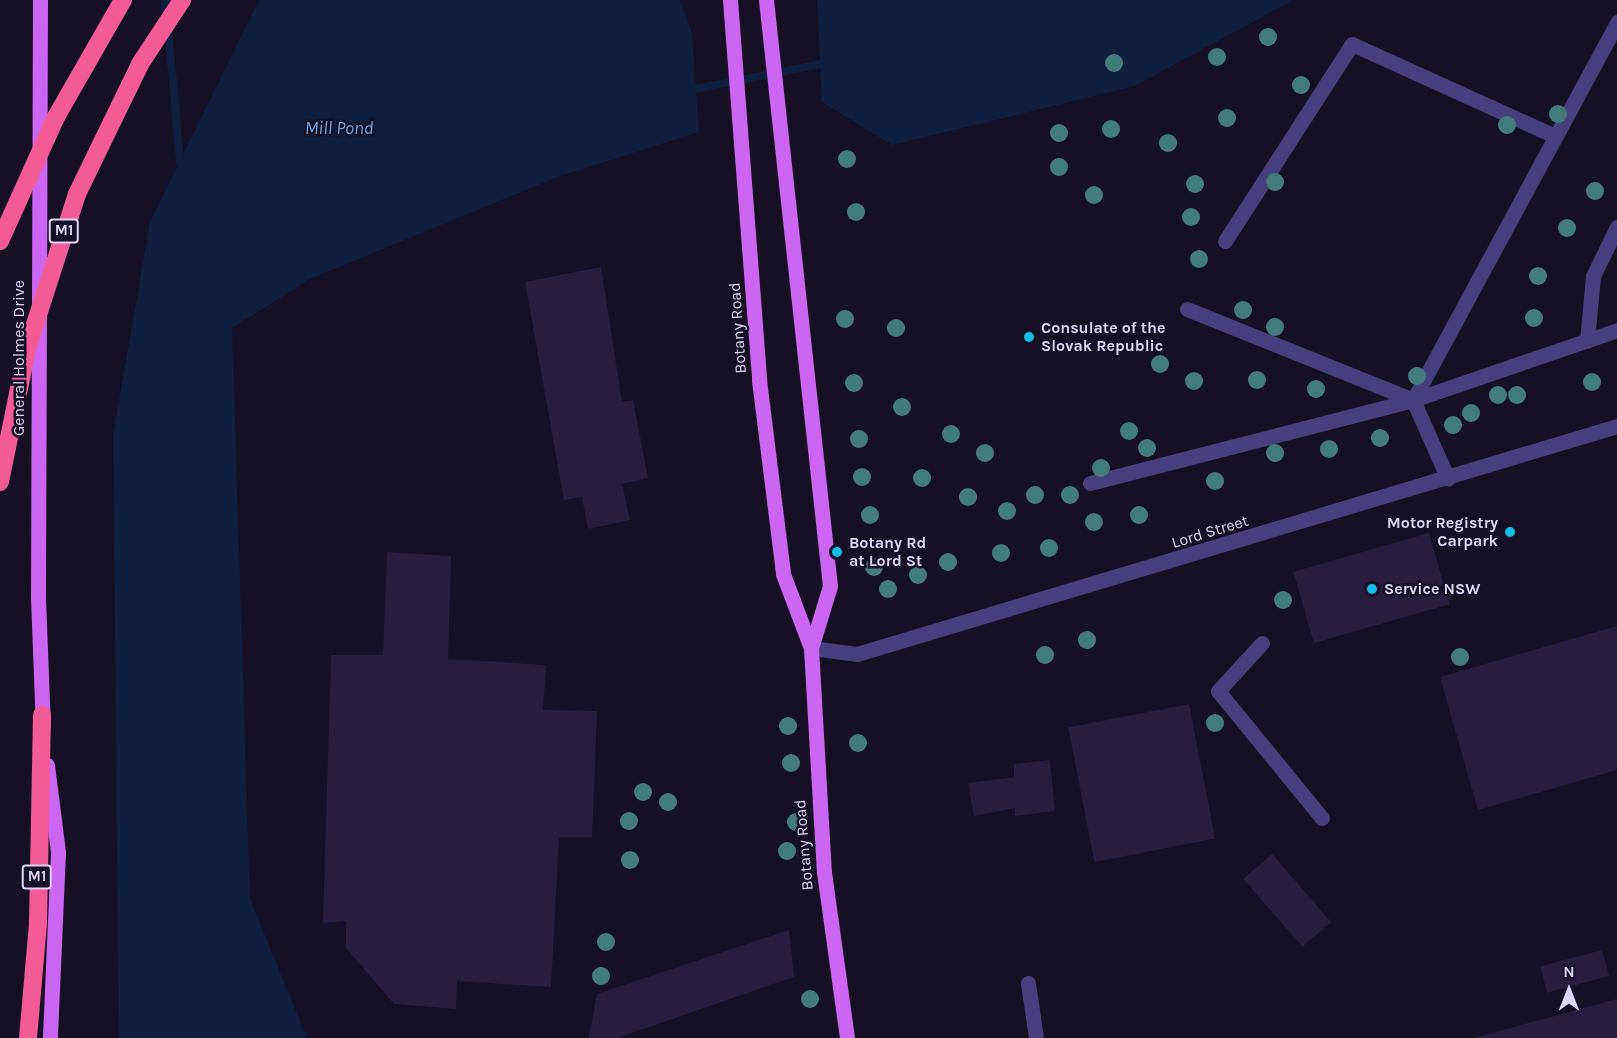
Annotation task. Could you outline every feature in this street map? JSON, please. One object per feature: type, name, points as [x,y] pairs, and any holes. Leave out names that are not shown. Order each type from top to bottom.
[{"type":"highway","points":[[0,241],[56,117],[123,0]]},
{"type":"highway","name":"M1","points":[[0,482],[27,349],[78,194],[140,64],[182,0]]},
{"type":"highway","name":"M1","points":[[28,1038],[38,923],[42,715]]},
{"type":"main road","name":"General Holmes Drive","points":[[39,0],[42,715],[58,852],[50,1038]]},
{"type":"main road","name":"Botany Road","points":[[766,6],[830,586],[811,648]]},
{"type":"main road","name":"Botany Road","points":[[730,8],[742,131],[759,380],[783,574],[811,648],[824,872],[847,1038]]},
{"type":"street","points":[[1413,400],[1553,135],[1617,22]]},
{"type":"street","points":[[1225,241],[1352,44],[1553,135]]},
{"type":"street","points":[[1587,341],[1593,276],[1617,227]]},
{"type":"street","points":[[1187,309],[1413,400],[1448,478]]},
{"type":"street","points":[[1090,483],[1413,400],[1617,330]]},
{"type":"street","name":"Lord Street","points":[[811,648],[857,654],[1617,426]]},
{"type":"street","points":[[1262,643],[1218,691],[1322,818]]},
{"type":"street","points":[[1028,983],[1036,1038]]},
{"type":"water","name":"Mill Pond","points":[[259,0],[680,0],[692,33],[699,132],[560,176],[310,279],[232,328],[250,899],[307,1038],[119,1038],[113,435],[150,222]]},
{"type":"water","points":[[817,0],[1293,0],[1135,86],[892,145],[822,102]]},
{"type":"building","points":[[601,267],[622,402],[633,400],[648,478],[622,484],[630,520],[588,529],[582,497],[564,500],[525,282]]},
{"type":"building","name":"Service NSW","points":[[1429,533],[1449,604],[1314,643],[1293,572]]},
{"type":"building","points":[[387,552],[451,556],[448,659],[546,665],[543,710],[597,711],[592,837],[559,837],[551,987],[457,981],[456,1009],[394,1004],[346,948],[346,921],[323,923],[331,655],[383,655]]},
{"type":"building","points":[[1617,626],[1617,770],[1478,810],[1440,677]]},
{"type":"building","points":[[1189,704],[1215,838],[1094,862],[1068,727]]},
{"type":"building","points":[[1050,760],[1055,811],[1015,816],[1015,808],[974,816],[968,783],[1014,777],[1014,764]]},
{"type":"building","points":[[1272,854],[1331,922],[1302,947],[1243,879]]},
{"type":"building","points":[[789,930],[794,977],[617,1038],[589,1038],[597,994]]},
{"type":"building","points":[[1602,950],[1609,976],[1547,993],[1540,967]]},
{"type":"building","points":[[1617,999],[1617,1038],[1477,1038],[1477,1037]]},
{"type":"waterway","points":[[165,0],[166,16]]},
{"type":"waterway","points":[[168,28],[180,161]]},
{"type":"waterway","points":[[689,90],[826,63]]},
{"type":"place","name":"Consulate of the Slovak Republic","points":[[1029,337]]},
{"type":"place","name":"Motor Registry Carpark","points":[[1510,532]]},
{"type":"place","name":"Botany Rd at Lord St","points":[[837,552]]},
{"type":"place","name":"Service NSW","points":[[1372,589]]}]
